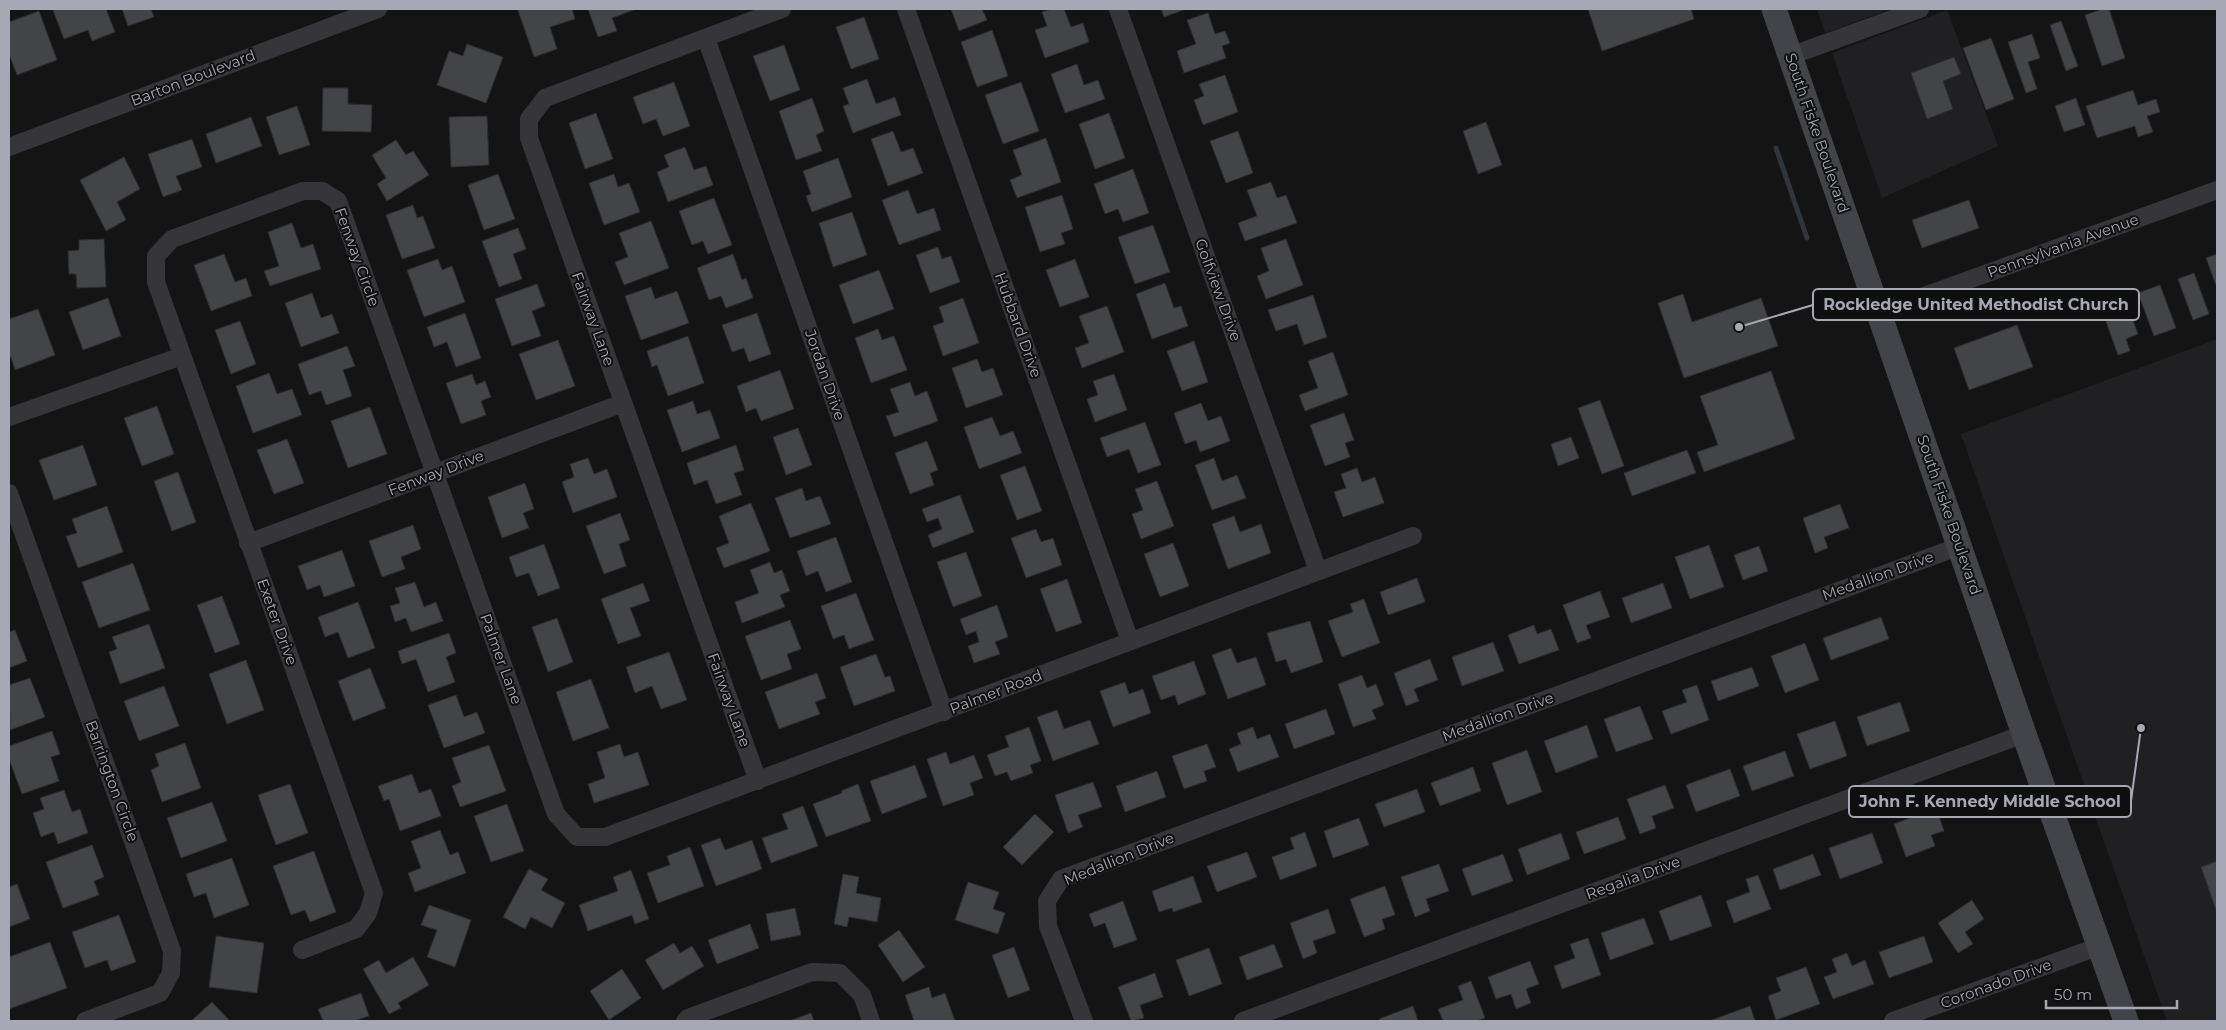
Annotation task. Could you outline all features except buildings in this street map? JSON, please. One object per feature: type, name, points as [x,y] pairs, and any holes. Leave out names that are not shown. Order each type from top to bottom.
[{"type":"main road","name":"South Fiske Boulevard","points":[[1774,9],[2024,734],[2126,1021]]},
{"type":"street","name":"Barton Boulevard","points":[[9,147],[378,9]]},
{"type":"street","name":"Fairway Lane","points":[[758,781],[529,138],[529,119],[544,98],[782,9]]},
{"type":"street","name":"Hubbard Drive","points":[[906,9],[1130,641]]},
{"type":"street","name":"Golfview Drive","points":[[1118,9],[1318,571]]},
{"type":"street","points":[[1790,56],[1920,9]]},
{"type":"street","name":"Jordan Drive","points":[[706,38],[944,712]]},
{"type":"street","name":"Pennsylvania Avenue","points":[[1880,312],[2217,190]]},
{"type":"street","name":"Fenway Circle","points":[[156,256],[172,239],[303,191],[322,191],[338,201],[435,474]]},
{"type":"street","name":"Exeter Drive","points":[[156,256],[156,282],[374,893],[368,913],[356,929],[302,950]]},
{"type":"street","points":[[9,417],[182,356]]},
{"type":"street","name":"Fenway Drive","points":[[248,543],[623,403]]},
{"type":"street","name":"Palmer Lane","points":[[435,474],[556,814],[577,837]]},
{"type":"street","name":"Barrington Circle","points":[[9,493],[172,951],[171,973],[160,993],[85,1021]]},
{"type":"street","name":"Palmer Road","points":[[577,837],[605,837],[1413,536]]},
{"type":"street","name":"Medallion Drive","points":[[1084,1021],[1048,926],[1048,901],[1061,879],[1960,546]]},
{"type":"street","name":"Regalia Drive","points":[[1242,1021],[2024,734]]},
{"type":"street","name":"Coronado Drive","points":[[1893,1021],[2100,946]]},
{"type":"street","points":[[685,1021],[688,1018],[812,972],[840,973],[862,996],[871,1021]]},
{"type":"shaded area","points":[[1817,9],[1891,9],[1825,33]]},
{"type":"shaded area","points":[[1947,10],[1998,146],[1882,198],[1832,53]]},
{"type":"shaded area","points":[[2217,339],[2217,1021],[2167,1021],[1961,434]]},
{"type":"waterway","points":[[1776,148],[1807,238]]},
{"type":"place","name":"Rockledge United Methodist Church","points":[[1739,327]]},
{"type":"place","name":"John F. Kennedy Middle School","points":[[2141,728]]}]
